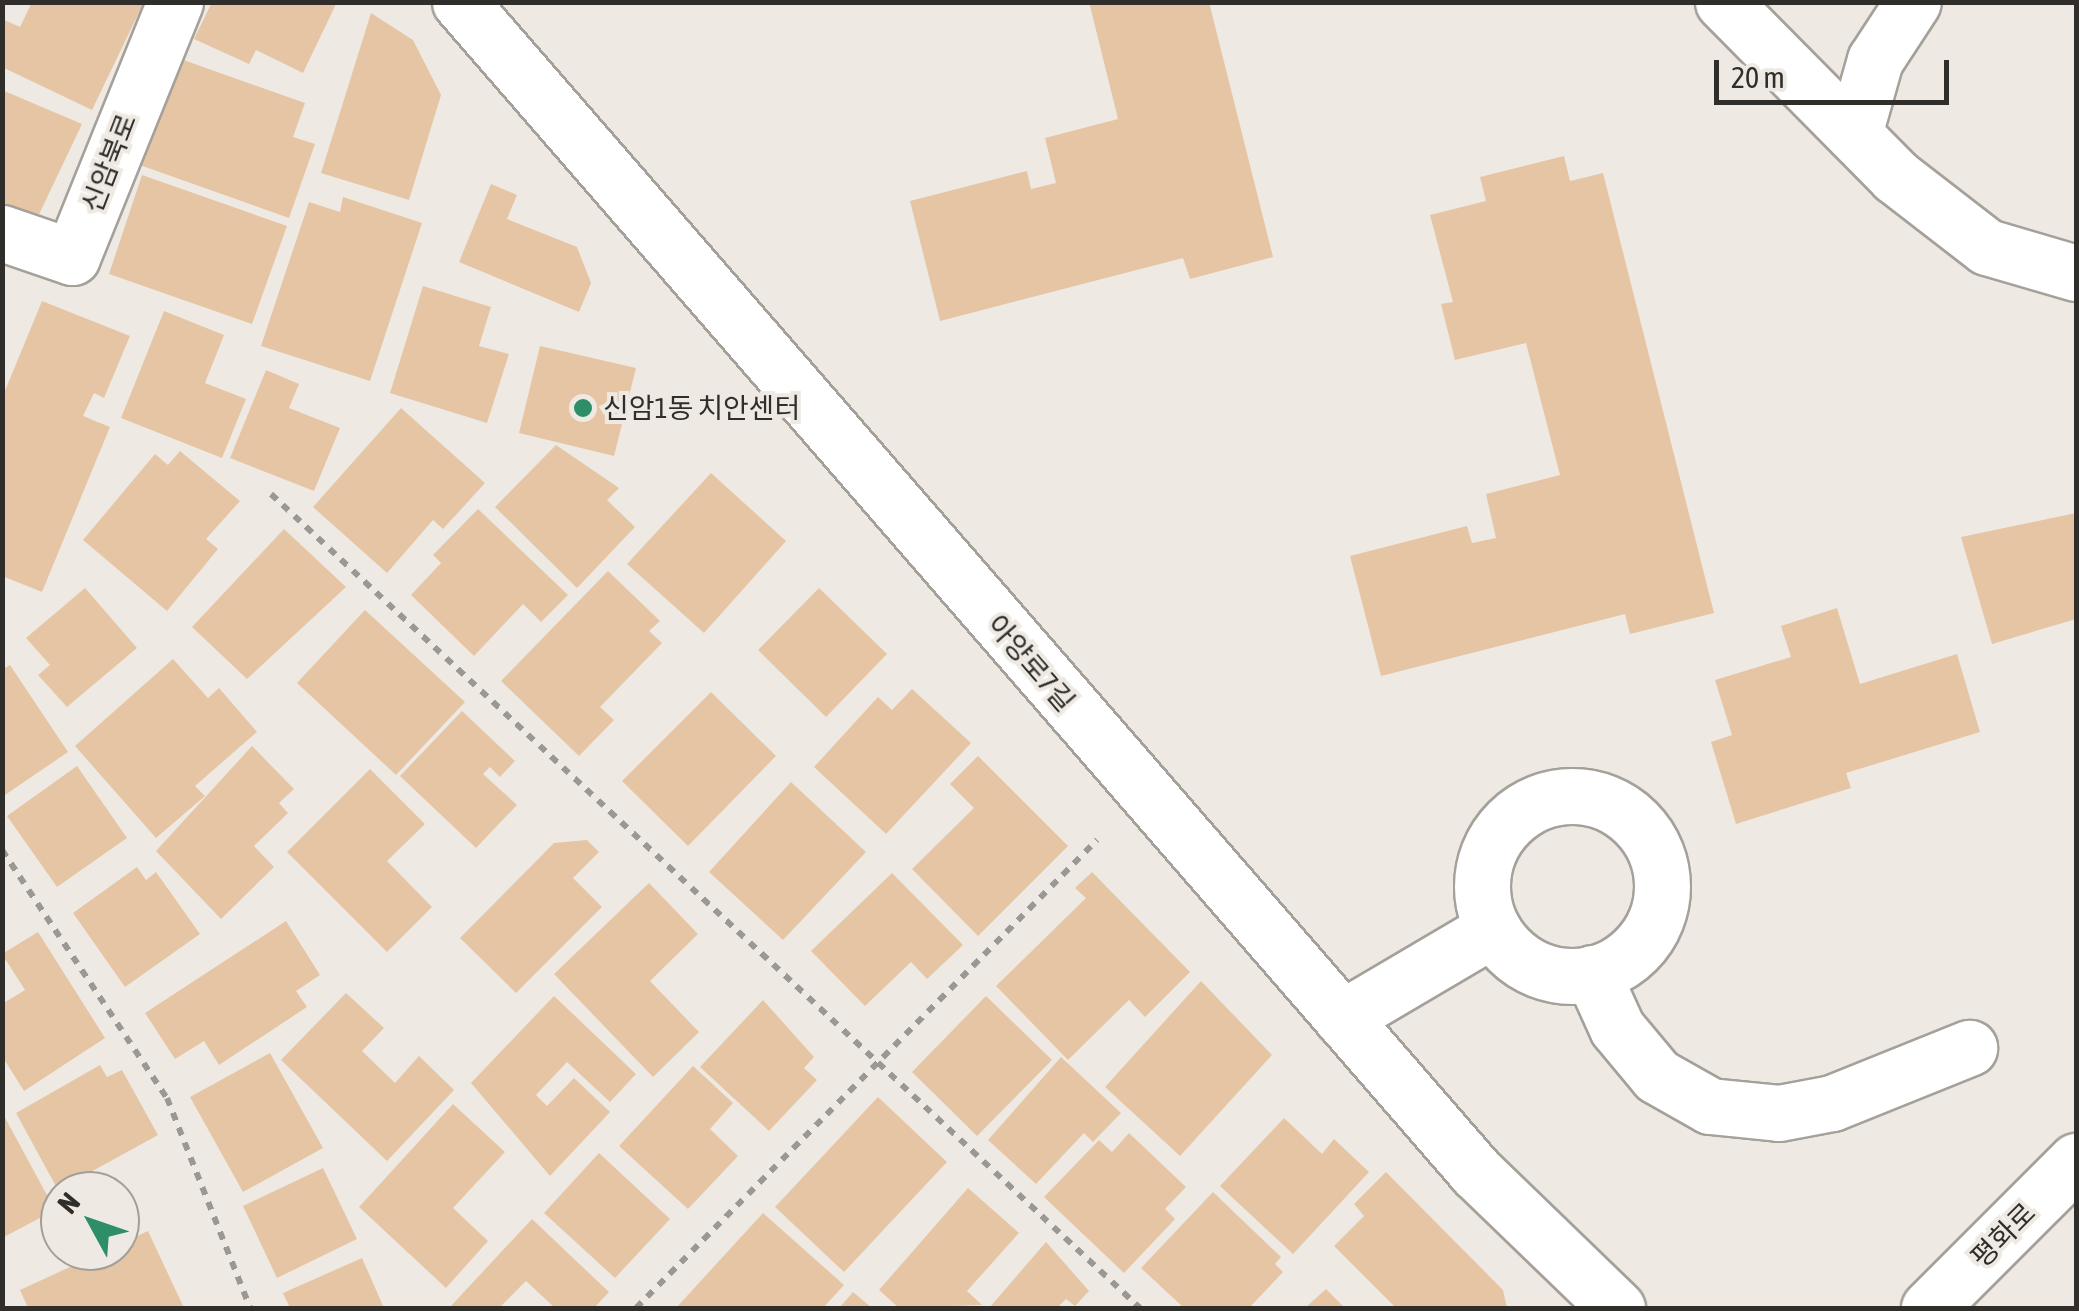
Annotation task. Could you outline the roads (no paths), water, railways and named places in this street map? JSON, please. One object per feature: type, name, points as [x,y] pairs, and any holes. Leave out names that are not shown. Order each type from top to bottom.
[{"type":"street","name":"신암북로","points":[[2,234],[72,257],[175,2]]},
{"type":"street","name":"아양로7길","points":[[460,2],[1476,1172],[1617,1308]]},
{"type":"street","points":[[1723,2],[1854,134],[1987,247],[2076,274]]},
{"type":"street","points":[[1854,134],[1875,60],[1913,2]]},
{"type":"street","points":[[1560,796],[1616,806],[1655,850],[1660,907],[1628,957],[1592,974],[1541,971],[1493,929],[1482,875],[1508,822],[1560,796]]},
{"type":"street","points":[[1342,1018],[1493,929]]},
{"type":"street","points":[[1592,974],[1617,1028],[1658,1076],[1710,1106],[1779,1113],[1832,1103],[1970,1048]]},
{"type":"street","name":"평화로","points":[[1930,1308],[2076,1161]]},
{"type":"place","name":"신암1동 치안센터","points":[[583,408]]}]
